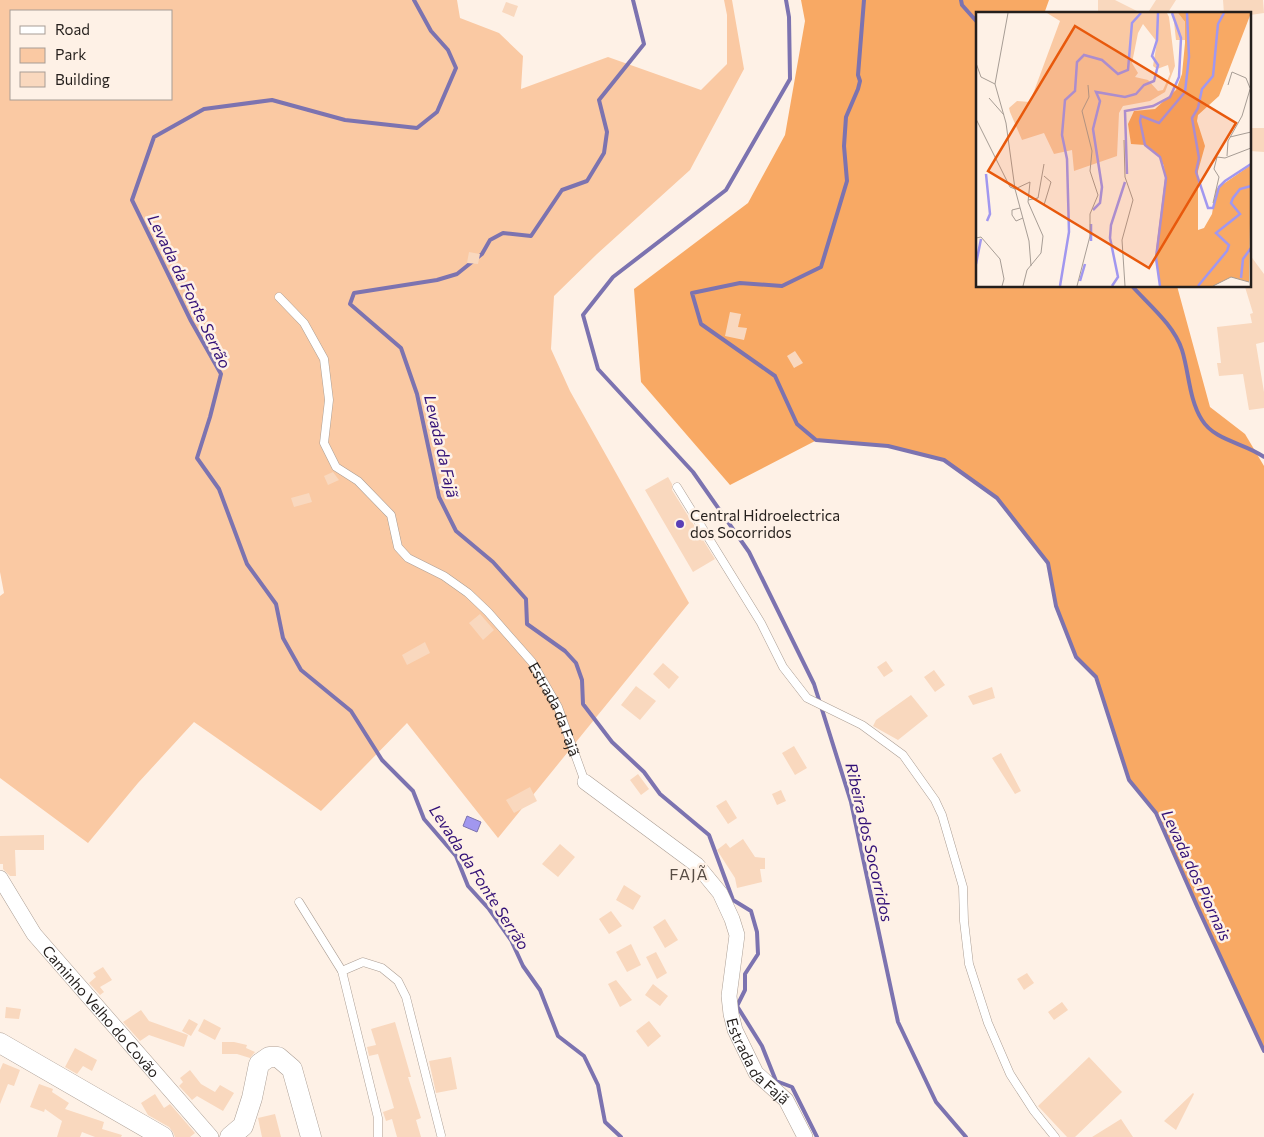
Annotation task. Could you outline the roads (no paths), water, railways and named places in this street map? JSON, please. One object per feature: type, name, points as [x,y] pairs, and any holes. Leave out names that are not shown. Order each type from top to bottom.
[{"type":"street","name":"Estrada da Fajã","points":[[585,782],[697,864],[720,893],[732,918],[737,935],[729,996],[735,1030],[756,1073],[786,1100],[805,1137]]},
{"type":"street","name":"Caminho Velho do Covão","points":[[0,878],[34,934],[211,1137]]},
{"type":"street","points":[[0,1043],[163,1137]]},
{"type":"street","points":[[230,1137],[243,1126],[252,1098],[259,1064],[269,1057],[278,1057],[292,1068],[311,1137]]},
{"type":"lane","name":"Estrada da Fajã","points":[[279,297],[304,323],[324,359],[329,400],[324,443],[336,467],[358,481],[391,515],[398,548],[408,558],[438,573],[468,592],[532,662],[558,707],[585,782]]},
{"type":"lane","points":[[677,486],[761,623],[783,667],[807,698],[862,725],[904,755],[935,800],[942,815],[963,887],[964,921],[969,964],[988,1023],[1010,1074],[1034,1111],[1055,1137]]},
{"type":"lane","points":[[299,902],[342,971],[378,1118],[378,1137]]},
{"type":"lane","points":[[342,971],[363,962],[382,968],[398,981],[406,997],[441,1135]]},
{"type":"waterway","name":"Levada da Fonte Serrão","points":[[414,0],[431,31],[448,50],[456,68],[437,112],[417,128],[345,120],[272,100],[204,109],[154,137],[132,200],[191,321],[221,374],[197,458],[219,489],[247,564],[276,604],[283,638],[301,670],[351,711],[382,760],[413,791],[424,819],[456,856],[468,886],[489,909],[511,940],[523,966],[540,990],[558,1036],[584,1056],[598,1085],[605,1122],[621,1137]]},
{"type":"waterway","name":"Levada da Fajã","points":[[633,0],[644,44],[599,100],[607,132],[604,153],[587,181],[562,190],[531,236],[503,233],[490,240],[482,254],[457,274],[437,280],[354,293],[350,304],[401,348],[417,394],[439,497],[456,531],[493,562],[526,599],[527,624],[565,651],[576,663],[582,680],[583,704],[612,742],[644,772],[660,794],[709,835],[733,900],[751,911],[757,932],[758,954],[745,974],[745,990],[737,1006],[762,1046],[776,1081],[792,1087],[817,1137]]},
{"type":"waterway","name":"Ribeira dos Socorridos","points":[[786,0],[789,17],[790,79],[726,190],[613,277],[583,315],[598,369],[693,472],[749,552],[814,684],[851,802],[898,1022],[936,1102],[966,1137]]},
{"type":"waterway","name":"Levada dos Piornais","points":[[864,0],[858,75],[860,81],[846,117],[844,146],[847,181],[821,267],[782,286],[740,283],[692,293],[701,324],[775,376],[797,424],[816,440],[888,446],[944,460],[997,498],[1048,563],[1056,606],[1076,657],[1096,677],[1129,780],[1156,813],[1264,1051]]},
{"type":"waterway","points":[[961,0],[962,5],[976,21]]},
{"type":"waterway","points":[[1134,288],[1167,324],[1178,341],[1182,350],[1194,404],[1202,420],[1214,433],[1264,457]]},
{"type":"place","name":"Central Hidroelectrica dos Socorridos","points":[[680,524]]},
{"type":"district","name":"FAJÃ","points":[[689,873]]}]
